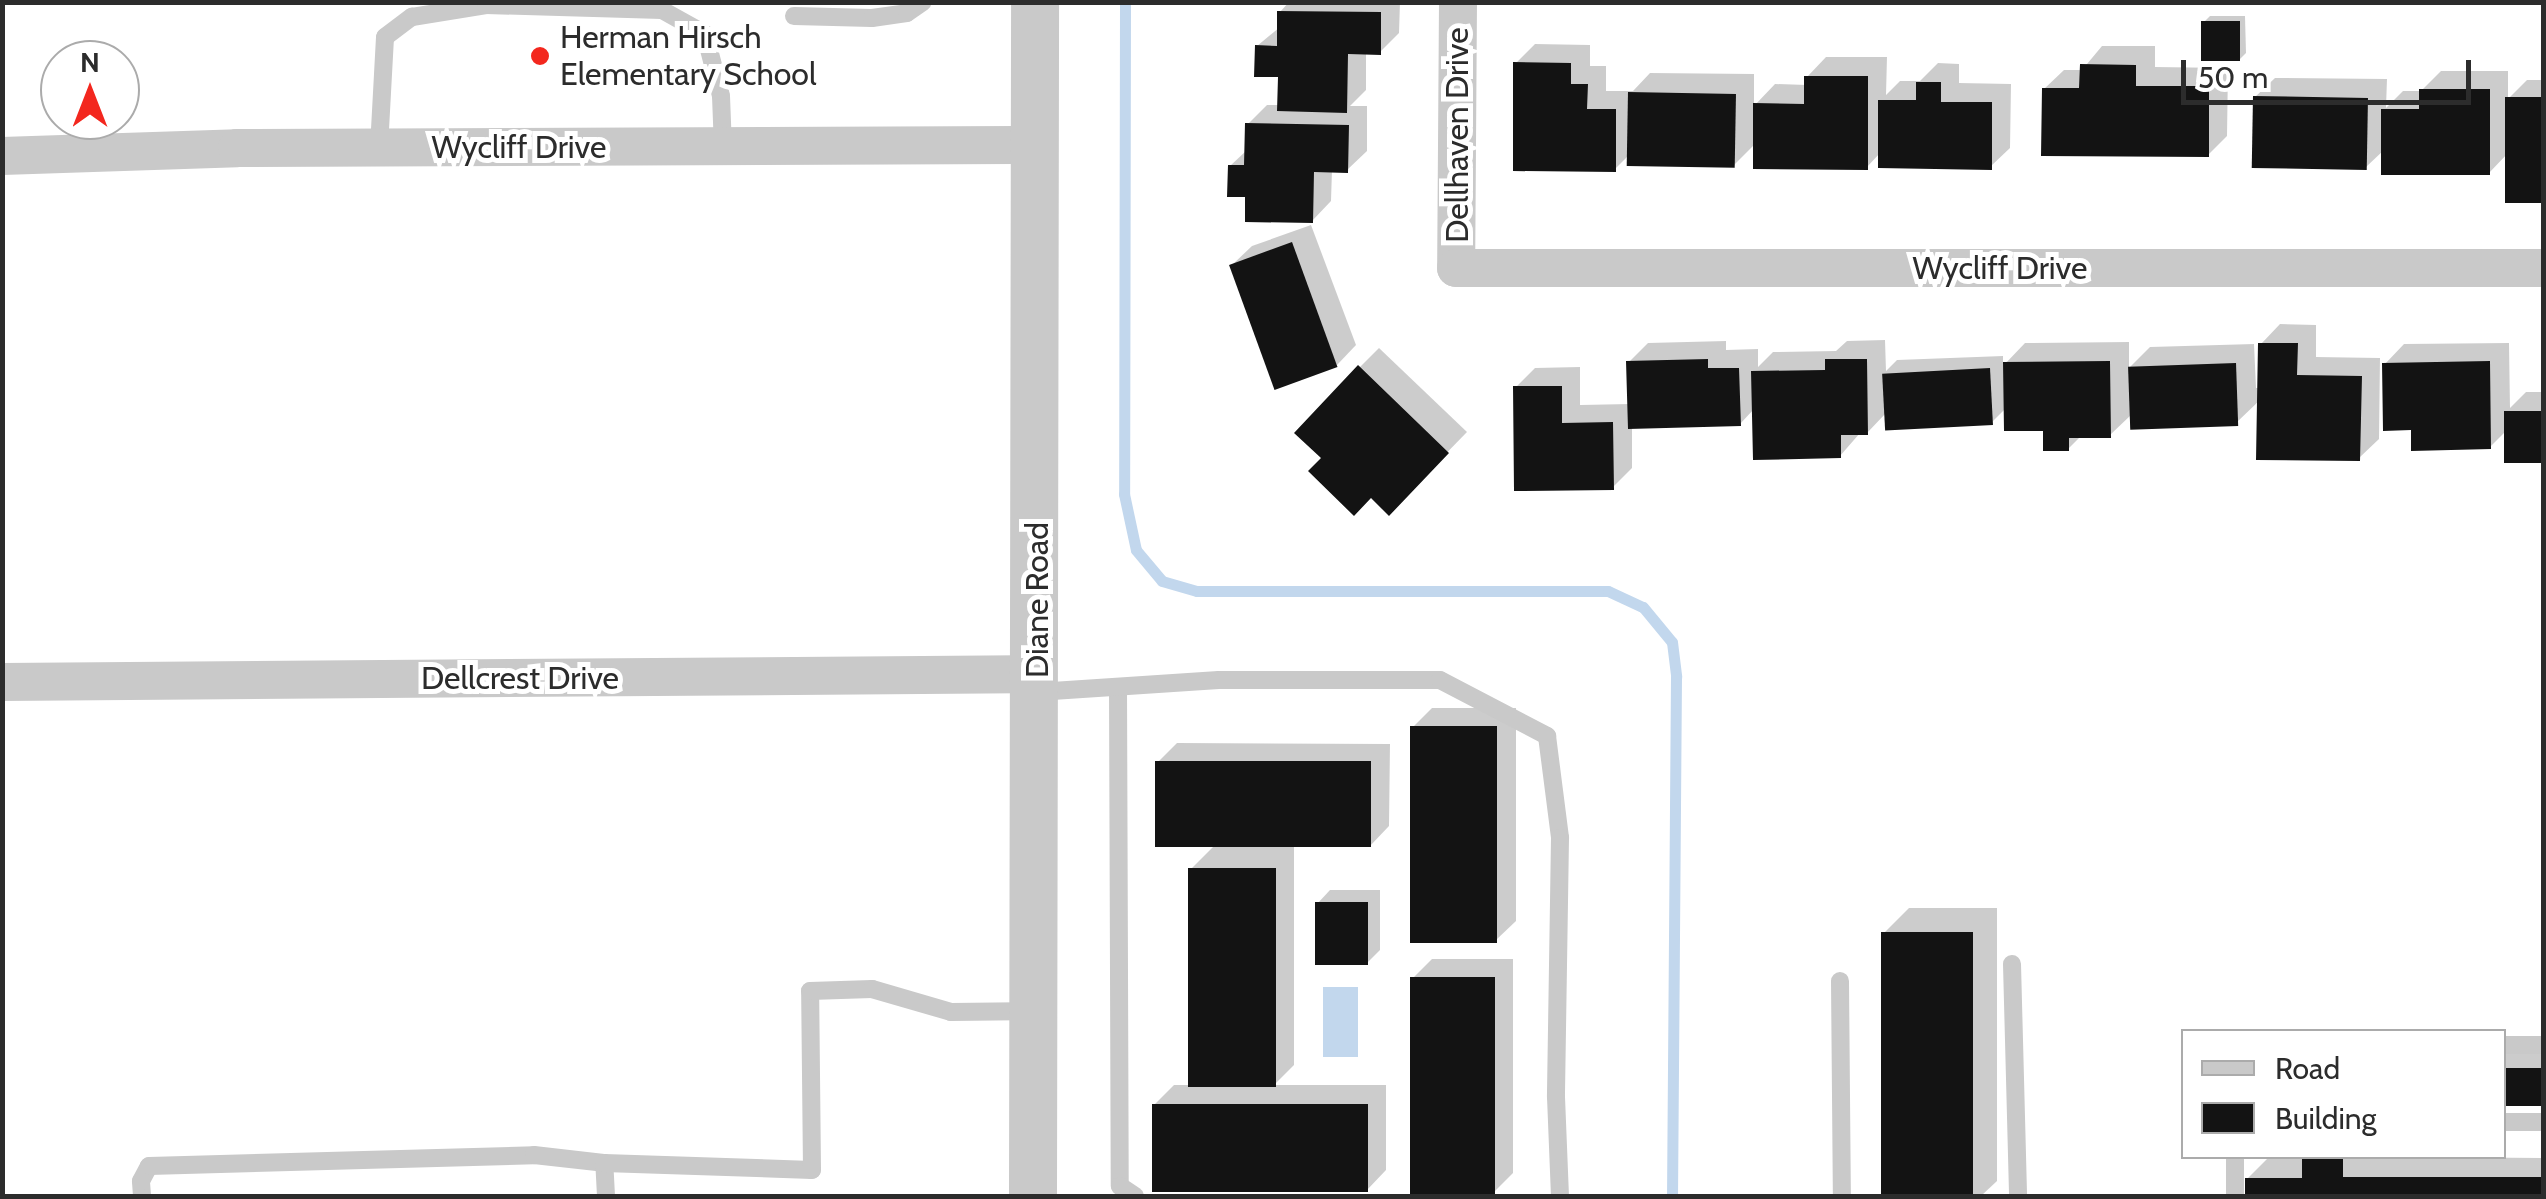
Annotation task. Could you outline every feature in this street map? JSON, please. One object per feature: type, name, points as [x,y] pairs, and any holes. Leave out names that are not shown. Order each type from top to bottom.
[{"type":"street","name":"Diane Road","points":[[1033,1196],[1037,683],[1035,2]]},
{"type":"street","name":"Dellhaven Drive","points":[[1456,268],[1458,2]]},
{"type":"street","name":"Wycliff Drive","points":[[2,156],[379,148],[1036,145]]},
{"type":"street","name":"Wycliff Drive","points":[[1456,268],[2544,268]]},
{"type":"street","name":"Dellcrest Drive","points":[[2,682],[1037,683]]},
{"type":"lane","points":[[794,16],[872,18],[908,13],[923,2]]},
{"type":"lane","points":[[379,148],[385,37],[412,17],[486,5],[662,10],[706,34],[720,96],[724,146]]},
{"type":"lane","points":[[1037,683],[1118,686],[1219,680],[1440,680],[1547,736],[1560,838],[1556,1097],[1560,1196]]},
{"type":"lane","points":[[1118,686],[1120,1186],[1135,1196]]},
{"type":"lane","points":[[2012,964],[2018,1196]]},
{"type":"lane","points":[[1840,981],[1842,1196]]},
{"type":"lane","points":[[142,1196],[142,1182],[149,1166],[534,1155],[604,1164],[812,1170],[810,991],[872,989],[951,1012],[1034,1011]]},
{"type":"lane","points":[[2506,1045],[2544,1045]]},
{"type":"lane","points":[[2506,1122],[2544,1122]]},
{"type":"lane","points":[[2235,1159],[2235,1196]]},
{"type":"lane","points":[[604,1164],[606,1196]]},
{"type":"water","points":[[1323,987],[1358,987],[1358,1057],[1323,1057]]},
{"type":"building","points":[[1277,11],[1381,12],[1381,55],[1348,54],[1347,113],[1277,111],[1278,77],[1254,77],[1255,45],[1277,46]]},
{"type":"building","points":[[2201,21],[2240,21],[2240,61],[2201,61]]},
{"type":"building","points":[[1513,62],[1571,63],[1571,84],[1588,84],[1587,109],[1616,109],[1616,172],[1513,171]]},
{"type":"building","points":[[2080,64],[2136,65],[2136,86],[2209,86],[2209,157],[2041,156],[2042,88],[2079,88]]},
{"type":"building","points":[[1804,76],[1868,76],[1868,170],[1753,169],[1753,103],[1804,104]]},
{"type":"building","points":[[1916,82],[1941,82],[1941,102],[1992,102],[1992,170],[1878,168],[1878,100],[1916,100]]},
{"type":"building","points":[[2419,89],[2490,89],[2490,175],[2381,175],[2381,109],[2419,109]]},
{"type":"building","points":[[1628,92],[1736,94],[1735,168],[1627,166]]},
{"type":"building","points":[[2253,96],[2368,98],[2367,170],[2252,168]]},
{"type":"building","points":[[2505,97],[2544,97],[2544,203],[2505,203]]},
{"type":"building","points":[[1245,123],[1349,125],[1348,173],[1314,172],[1313,223],[1245,222],[1245,197],[1227,197],[1228,165],[1244,165]]},
{"type":"building","points":[[1292,242],[1337,367],[1275,390],[1229,265]]},
{"type":"building","points":[[2258,343],[2298,343],[2297,375],[2362,376],[2360,461],[2256,460]]},
{"type":"building","points":[[1708,359],[1708,368],[1739,368],[1741,426],[1628,429],[1626,361]]},
{"type":"building","points":[[1825,359],[1867,359],[1868,435],[1841,435],[1841,458],[1753,460],[1751,371],[1825,370]]},
{"type":"building","points":[[2110,361],[2111,438],[2069,438],[2069,451],[2043,451],[2043,431],[2004,431],[2003,362]]},
{"type":"building","points":[[2490,361],[2491,449],[2411,451],[2411,430],[2383,431],[2382,363]]},
{"type":"building","points":[[2236,363],[2238,426],[2130,430],[2128,367]]},
{"type":"building","points":[[1358,365],[1449,453],[1389,516],[1371,498],[1354,516],[1308,471],[1321,458],[1294,433]]},
{"type":"building","points":[[1990,368],[1993,425],[1885,431],[1882,374]]},
{"type":"building","points":[[1513,386],[1562,386],[1562,423],[1613,422],[1614,490],[1514,491]]},
{"type":"building","points":[[2504,411],[2544,411],[2544,463],[2504,463]]},
{"type":"building","points":[[1410,726],[1497,726],[1497,943],[1410,943]]},
{"type":"building","points":[[1155,761],[1371,761],[1371,847],[1155,847]]},
{"type":"building","points":[[1188,868],[1276,868],[1276,1087],[1188,1087]]},
{"type":"building","points":[[1315,902],[1368,902],[1368,965],[1315,965]]},
{"type":"building","points":[[1881,932],[1973,932],[1973,1196],[1881,1196]]},
{"type":"building","points":[[1410,977],[1495,977],[1495,1195],[1410,1195]]},
{"type":"building","points":[[2506,1068],[2544,1068],[2544,1106],[2506,1106]]},
{"type":"building","points":[[1152,1104],[1368,1104],[1368,1192],[1152,1192]]},
{"type":"building","points":[[2302,1159],[2343,1159],[2343,1177],[2544,1177],[2544,1196],[2245,1196],[2245,1178],[2302,1178]]},
{"type":"waterway","points":[[1125,2],[1124,494],[1136,550],[1162,581],[1197,591],[1608,591],[1643,607],[1672,642],[1676,677],[1672,1196]]},
{"type":"place","name":"Herman Hirsch Elementary School","points":[[540,56]]}]
